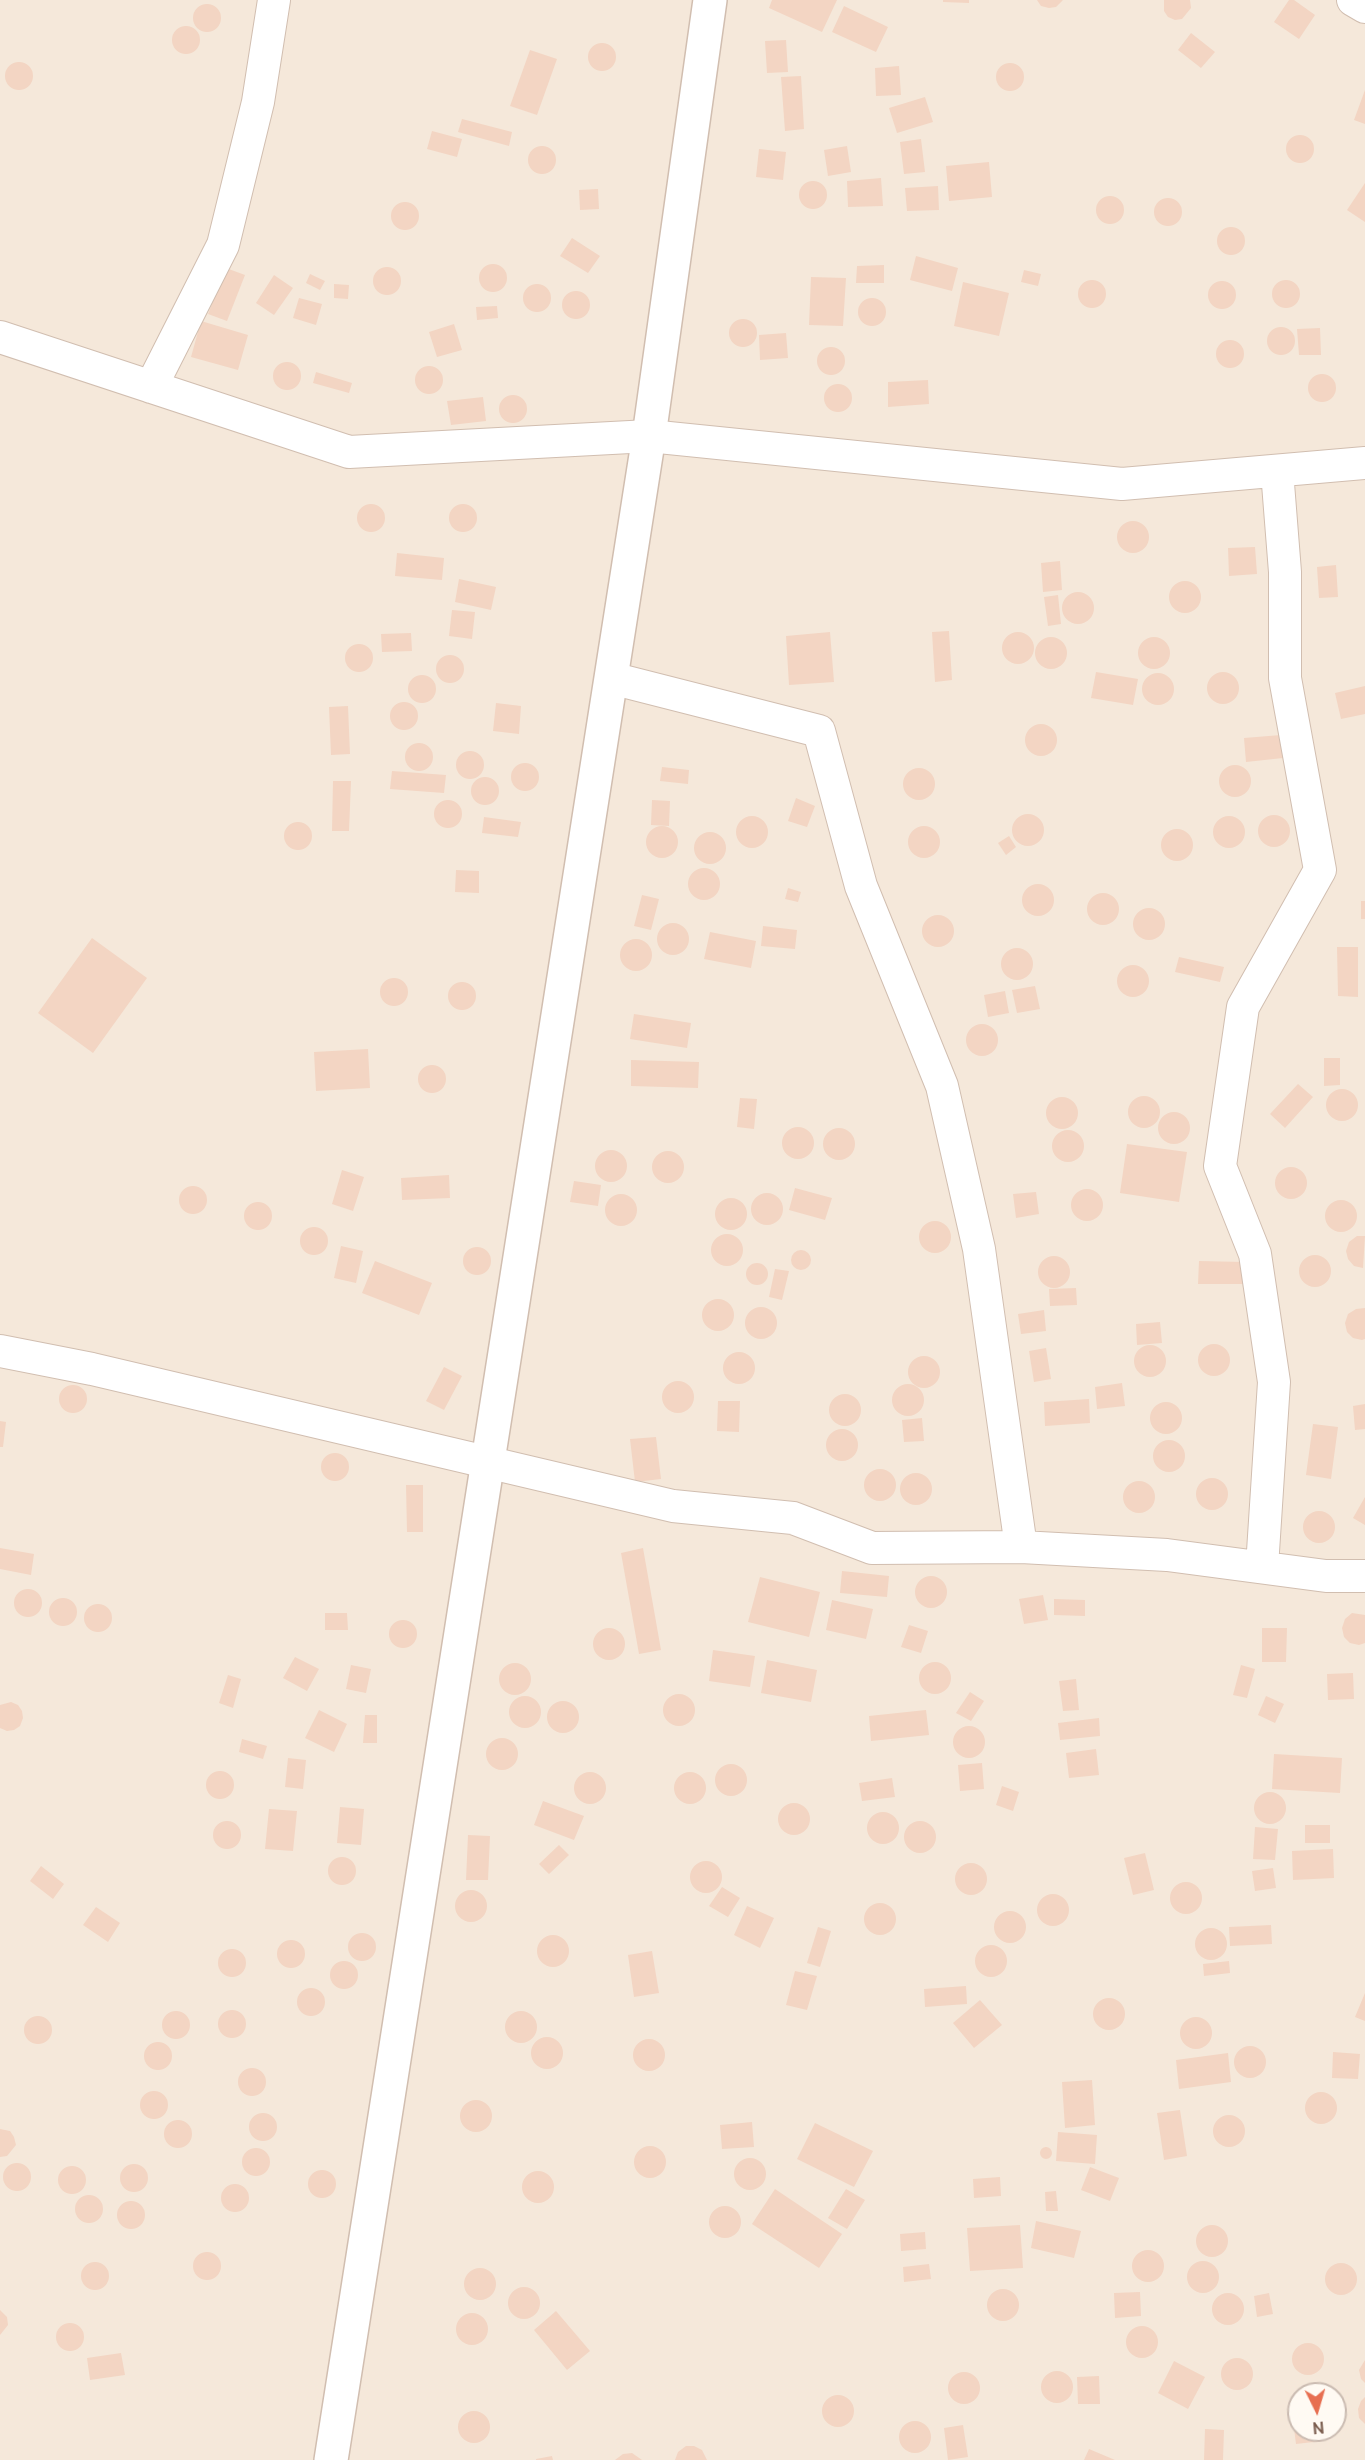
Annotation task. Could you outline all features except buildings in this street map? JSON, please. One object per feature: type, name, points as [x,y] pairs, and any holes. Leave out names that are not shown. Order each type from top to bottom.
[{"type":"street","points":[[151,387],[223,245],[258,102],[274,0]]},
{"type":"street","points":[[331,2460],[649,436],[710,0]]},
{"type":"street","points":[[1353,0],[1365,7]]},
{"type":"street","points":[[0,337],[349,452],[649,436],[1122,484],[1365,463]]},
{"type":"street","points":[[1262,1567],[1274,1382],[1254,1254],[1220,1166],[1243,1007],[1320,870],[1285,678],[1286,572],[1277,471]]},
{"type":"street","points":[[611,678],[819,731],[861,886],[942,1086],[979,1249],[1021,1547]]},
{"type":"street","points":[[0,1351],[92,1369],[673,1506],[793,1518],[872,1548],[1021,1547],[1167,1555],[1326,1576],[1365,1576]]},
{"type":"shaded area","points":[[0,0],[1365,0],[1365,2460],[0,2460]]}]
